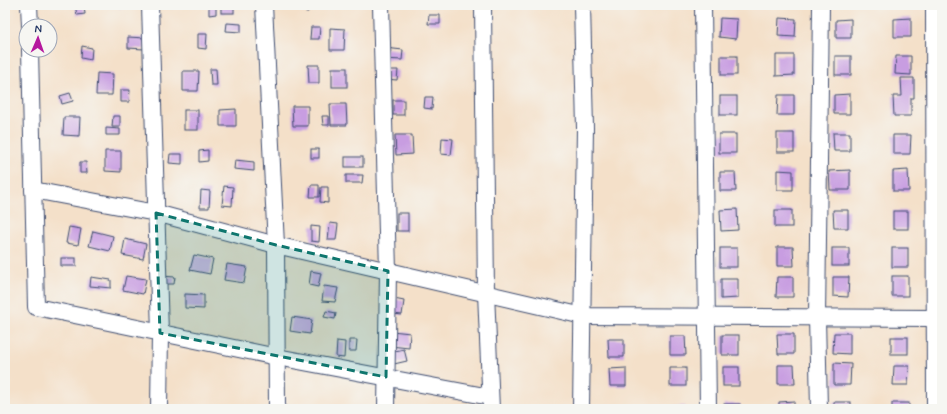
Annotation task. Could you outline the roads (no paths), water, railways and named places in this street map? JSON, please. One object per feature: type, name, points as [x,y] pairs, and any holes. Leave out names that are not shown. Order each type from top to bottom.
[{"type":"street","points":[[29,5],[30,18]]},
{"type":"street","points":[[150,5],[160,333],[159,409]]},
{"type":"street","points":[[264,5],[276,245],[277,409]]},
{"type":"street","points":[[381,5],[388,271],[386,409]]},
{"type":"street","points":[[30,58],[36,307],[277,357],[386,377],[491,403],[486,293],[483,5]]},
{"type":"street","points":[[582,5],[585,128],[582,409]]},
{"type":"street","points":[[703,5],[708,409]]},
{"type":"street","points":[[819,409],[817,317],[821,5]]},
{"type":"street","points":[[934,5],[934,409]]},
{"type":"street","points":[[33,190],[156,213],[276,245],[583,316],[934,318]]}]
